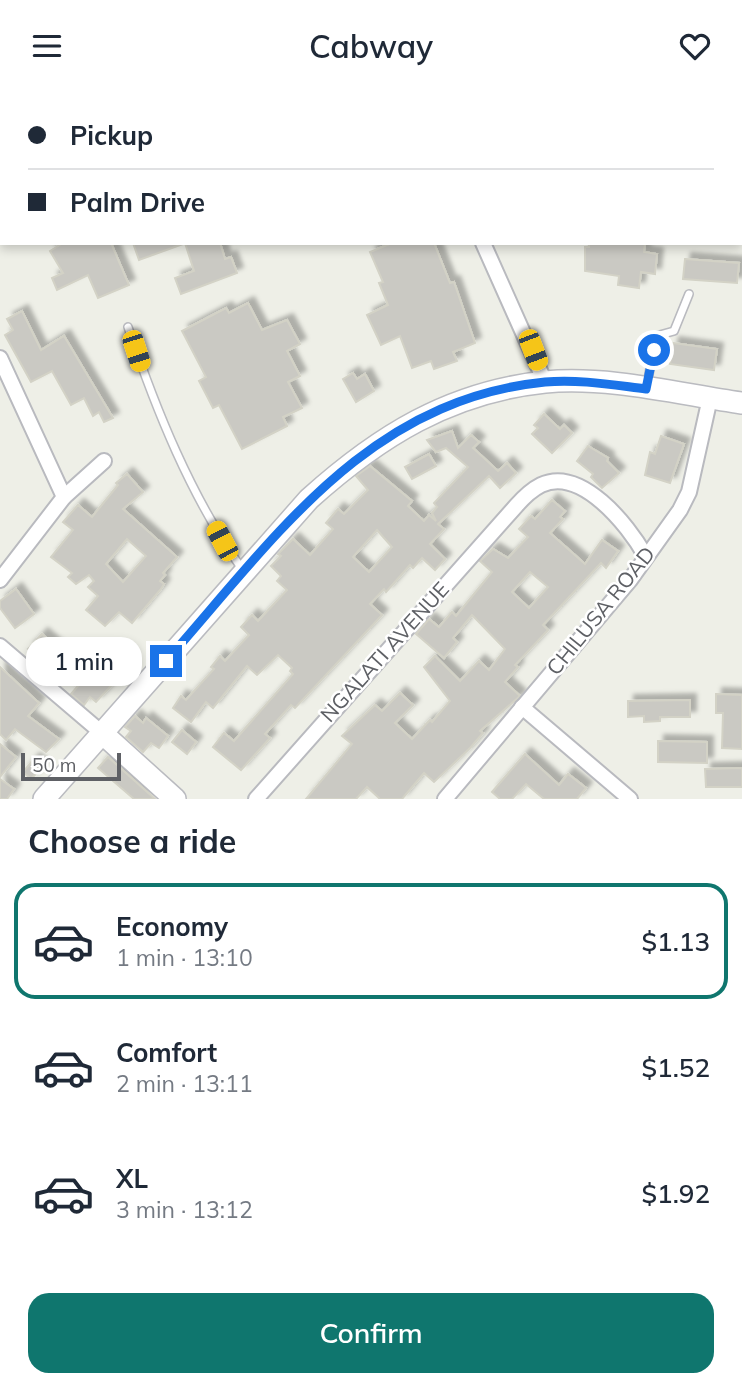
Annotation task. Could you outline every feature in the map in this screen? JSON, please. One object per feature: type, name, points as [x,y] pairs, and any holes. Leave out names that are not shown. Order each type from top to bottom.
[{"type":"street","points":[[484,245],[545,382]]},
{"type":"street","points":[[0,358],[64,498]]},
{"type":"street","points":[[44,799],[309,499],[353,459],[394,431],[438,410],[475,397],[545,382],[605,384],[742,403]]},
{"type":"street","name":"CHILUSA ROAD","points":[[445,799],[630,580],[645,555],[680,510],[689,492],[710,398]]},
{"type":"street","points":[[0,580],[64,498],[104,461]]},
{"type":"street","name":"NGALATI AVENUE","points":[[256,799],[516,506],[542,484],[560,481],[578,486],[599,500],[632,532],[645,555]]},
{"type":"street","points":[[0,646],[175,799]]},
{"type":"street","points":[[522,707],[630,799]]},
{"type":"lane","points":[[646,389],[656,336],[674,331],[689,294]]},
{"type":"lane","points":[[128,327],[144,375],[195,488],[222,541],[244,573]]},
{"type":"building","points":[[60,245],[112,245],[129,285],[98,298],[88,275],[57,290],[52,278],[63,273],[50,251]]},
{"type":"building","points":[[134,245],[180,245],[139,260]]},
{"type":"building","points":[[186,245],[221,245],[225,259],[231,257],[237,273],[181,294],[175,278],[194,271]]},
{"type":"building","points":[[387,245],[435,245],[450,283],[454,282],[475,343],[453,352],[457,361],[434,369],[431,361],[412,368],[400,336],[381,345],[367,315],[388,305],[379,283],[383,282],[370,252]]},
{"type":"building","points":[[645,245],[644,252],[657,254],[655,274],[641,272],[639,288],[618,285],[619,276],[585,271],[585,247]]},
{"type":"building","points":[[685,259],[739,263],[737,283],[683,279]]},
{"type":"building","points":[[248,303],[262,330],[287,320],[300,344],[287,351],[300,376],[288,382],[302,408],[283,417],[287,426],[242,449],[219,405],[213,408],[199,381],[206,377],[182,331],[226,308],[229,313]]},
{"type":"building","points":[[22,311],[41,350],[64,336],[113,418],[104,422],[99,412],[93,416],[84,398],[71,405],[52,371],[31,382],[5,335],[13,330],[7,319]]},
{"type":"building","points":[[673,343],[717,349],[714,370],[670,364]]},
{"type":"building","points":[[353,373],[357,379],[365,374],[374,391],[356,402],[343,379]]},
{"type":"building","points":[[544,414],[560,429],[564,425],[572,433],[552,453],[532,434],[538,428],[534,425]]},
{"type":"building","points":[[452,431],[458,448],[471,435],[479,442],[473,448],[498,471],[507,463],[516,473],[500,488],[489,476],[438,524],[444,529],[430,544],[445,559],[435,570],[422,558],[413,568],[410,565],[386,592],[384,589],[370,604],[382,615],[295,708],[291,705],[265,734],[270,738],[241,770],[213,747],[224,733],[234,741],[293,674],[290,671],[292,668],[278,655],[257,675],[247,666],[213,708],[206,702],[191,722],[173,708],[181,696],[186,700],[214,669],[211,667],[220,656],[225,661],[249,635],[241,627],[252,615],[258,621],[287,590],[277,581],[281,576],[271,566],[281,556],[278,554],[293,539],[310,555],[333,529],[326,523],[338,509],[344,514],[368,490],[356,476],[370,466],[412,501],[408,506],[424,521],[429,515],[436,521],[432,513],[437,507],[434,503],[468,467],[446,448],[436,452],[427,440]],"holes":[[[377,530],[392,547],[369,572],[353,557]]]},
{"type":"building","points":[[661,436],[684,444],[670,483],[645,475],[650,452],[655,454]]},
{"type":"building","points":[[588,446],[608,458],[607,461],[619,473],[602,488],[591,477],[593,474],[577,461]]},
{"type":"building","points":[[429,454],[436,466],[412,479],[405,467]]},
{"type":"building","points":[[127,474],[143,492],[123,509],[177,557],[163,573],[165,575],[160,581],[164,584],[161,589],[132,623],[119,612],[105,626],[86,610],[98,596],[88,587],[94,581],[89,575],[76,584],[68,577],[72,573],[51,557],[73,530],[63,522],[78,505],[92,517],[118,485],[116,483]],"holes":[[[127,539],[146,556],[123,582],[106,564]]]},
{"type":"building","points":[[552,500],[565,511],[560,517],[563,519],[550,533],[585,564],[602,540],[618,551],[606,568],[601,563],[543,625],[548,630],[515,665],[518,667],[505,682],[520,696],[480,731],[483,733],[470,748],[434,782],[424,773],[402,799],[380,799],[367,787],[356,799],[306,799],[352,744],[342,736],[375,705],[382,711],[400,693],[413,705],[395,723],[412,739],[430,720],[432,722],[450,701],[424,667],[435,656],[460,681],[479,661],[489,670],[505,649],[472,615],[453,638],[457,642],[444,658],[416,634],[429,619],[439,627],[452,612],[456,616],[492,572],[480,561],[493,549],[508,558],[528,537],[519,529],[531,516],[535,519]],"holes":[[[530,572],[548,587],[529,608],[512,592]]]},
{"type":"building","points":[[16,589],[34,614],[15,628],[0,608],[0,601]]},
{"type":"building","points":[[42,634],[72,660],[56,676],[28,649]]},
{"type":"building","points":[[0,667],[39,703],[28,716],[59,739],[46,752],[15,729],[6,740],[0,734]]},
{"type":"building","points":[[114,667],[122,674],[96,702],[90,697],[84,705],[71,694],[91,671],[105,678]]},
{"type":"building","points":[[716,694],[742,695],[742,749],[722,748],[723,713],[716,713]]},
{"type":"building","points":[[690,700],[690,717],[660,717],[660,721],[644,722],[644,716],[628,717],[628,701]]},
{"type":"building","points":[[135,716],[143,723],[146,718],[168,736],[159,748],[151,743],[143,752],[126,737],[131,731],[125,727]]},
{"type":"building","points":[[182,730],[196,742],[187,754],[172,742]]},
{"type":"building","points":[[658,741],[707,742],[707,763],[658,762]]},
{"type":"building","points":[[0,744],[16,757],[0,777]]},
{"type":"building","points":[[525,754],[559,785],[568,774],[586,788],[577,799],[544,799],[526,784],[512,799],[500,799],[492,792]]},
{"type":"building","points":[[108,757],[155,799],[134,799],[98,768]]},
{"type":"building","points":[[34,759],[43,766],[31,779],[23,772]]},
{"type":"building","points":[[742,768],[742,787],[706,787],[705,769]]},
{"type":"building","points":[[0,779],[14,789],[7,799],[0,799]]},
{"type":"route","points":[[166,661],[309,499],[353,459],[394,431],[438,410],[475,397],[545,382],[605,384],[646,389],[654,350]]}]
